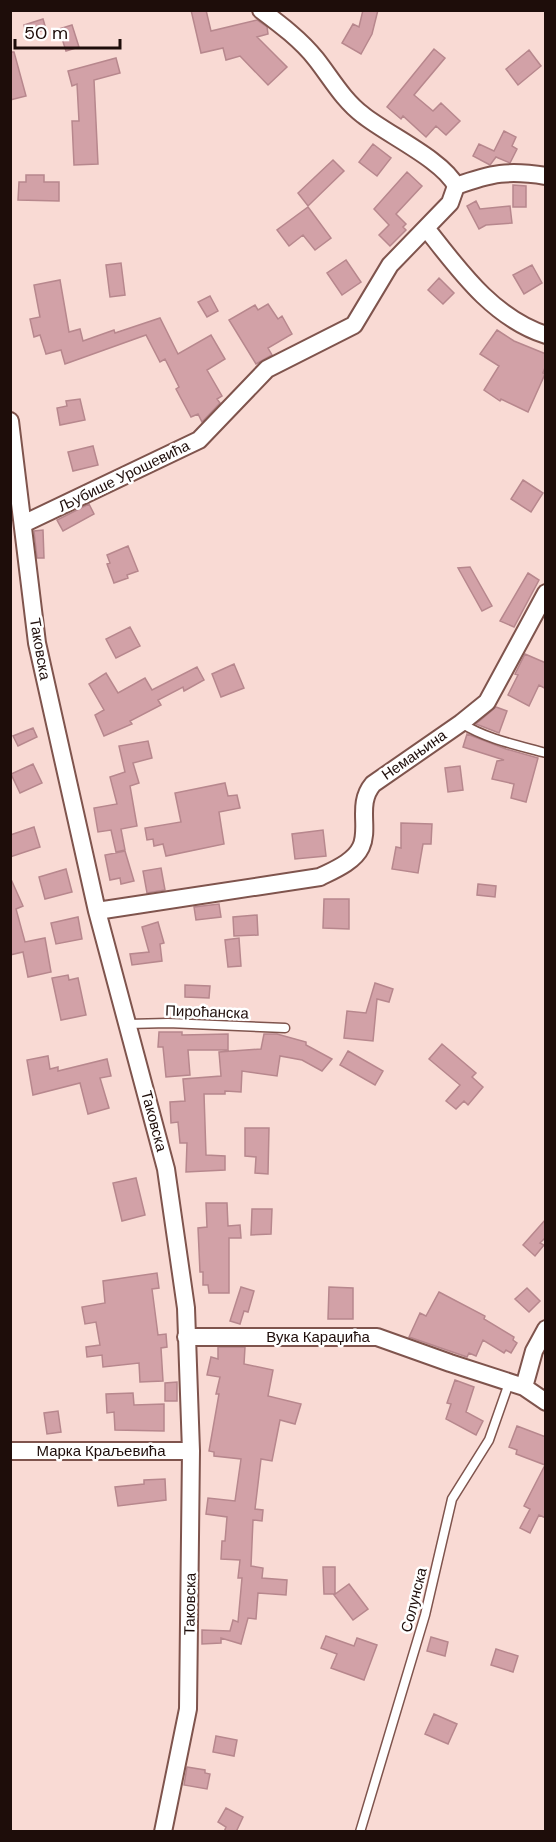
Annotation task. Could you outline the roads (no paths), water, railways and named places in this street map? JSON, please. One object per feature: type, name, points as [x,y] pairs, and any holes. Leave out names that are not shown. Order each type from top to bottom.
[{"type":"street","points":[[261,10],[305,46],[360,114],[437,165],[452,177],[456,186],[478,178],[507,172],[546,176]]},
{"type":"street","name":"Љубише Урошевића","points":[[23,524],[199,440],[267,369],[354,326],[390,265],[450,203],[456,186]]},
{"type":"street","points":[[426,228],[467,281],[522,325],[546,335]]},
{"type":"street","name":"Таковска","points":[[10,421],[37,643],[97,911],[166,1169],[186,1308],[191,1451],[188,1709],[163,1832]]},
{"type":"street","name":"Немањина","points":[[97,911],[320,877],[339,867],[356,854],[361,846],[363,809],[369,789],[487,702],[546,593]]},
{"type":"street","points":[[517,1385],[546,1329]]},
{"type":"street","name":"Вука Караџића","points":[[186,1337],[377,1337],[517,1385],[546,1402]]},
{"type":"street","name":"Марка Краљевића","points":[[10,1451],[191,1451]]},
{"type":"lane","points":[[461,723],[483,734],[546,753]]},
{"type":"lane","name":"Пироћанска","points":[[128,1024],[168,1023],[285,1028]]},
{"type":"lane","name":"Солунска","points":[[360,1832],[425,1615],[452,1499],[489,1440],[517,1385]]}]
